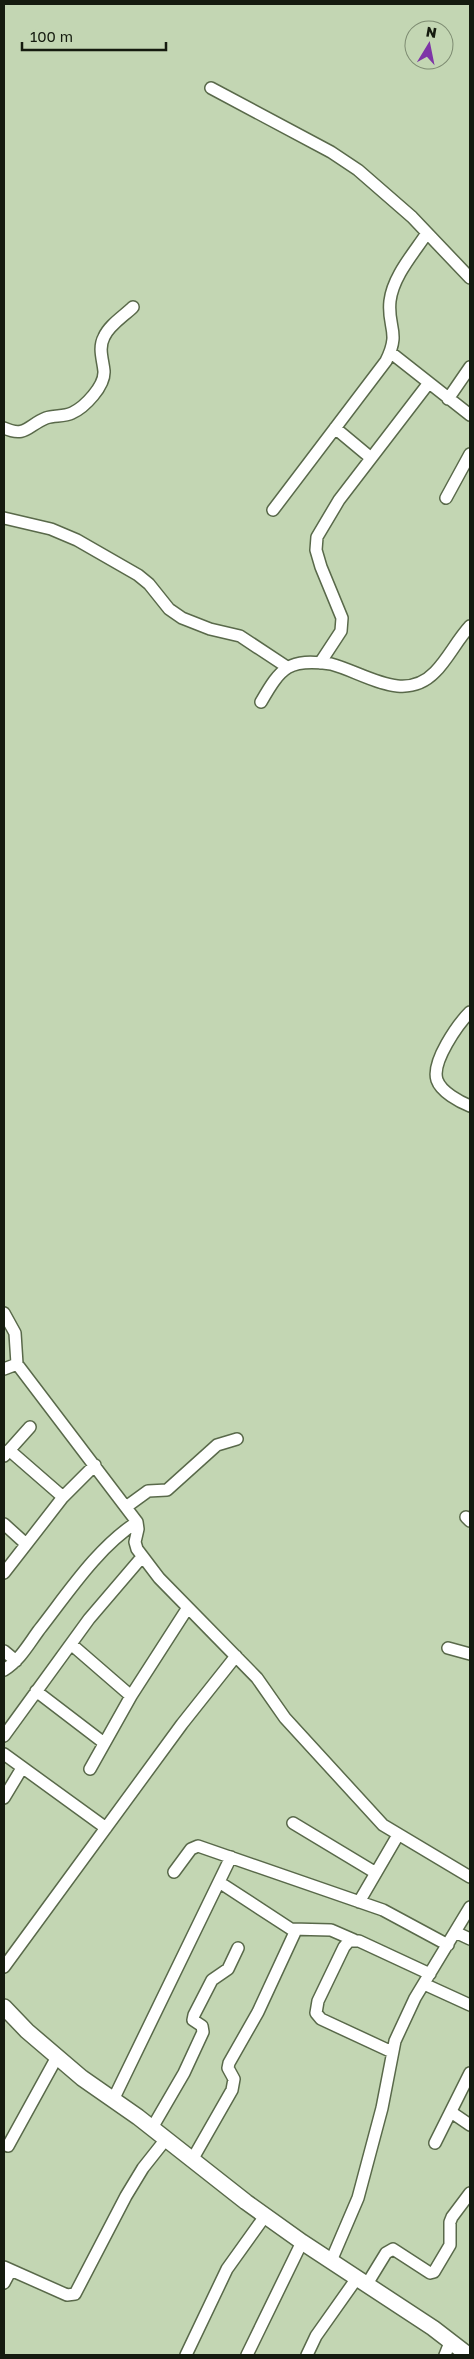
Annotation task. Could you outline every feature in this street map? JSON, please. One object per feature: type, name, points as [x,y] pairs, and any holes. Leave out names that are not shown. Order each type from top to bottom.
[{"type":"street","points":[[211,88],[345,161],[358,170],[427,233],[470,278]]},
{"type":"street","points":[[273,510],[335,428],[394,345],[390,300],[396,282],[427,233]]},
{"type":"street","points":[[4,428],[20,432],[27,430],[44,419],[72,413],[82,406],[98,389],[104,376],[102,343],[104,335],[133,307]]},
{"type":"street","points":[[390,352],[428,384],[470,414]]},
{"type":"street","points":[[448,399],[470,367]]},
{"type":"street","points":[[320,663],[343,625],[316,550],[317,537],[339,500],[428,384]]},
{"type":"street","points":[[335,428],[371,458]]},
{"type":"street","points":[[446,498],[470,454]]},
{"type":"street","points":[[4,518],[52,529],[77,540],[138,575],[169,609],[182,618],[210,629],[240,636],[287,667]]},
{"type":"street","points":[[261,702],[277,674],[292,665],[320,663],[347,668],[396,688],[411,686],[426,680],[435,672],[470,626]]},
{"type":"street","points":[[470,1012],[449,1040],[436,1073],[437,1081],[445,1090],[470,1106]]},
{"type":"street","points":[[4,1313],[15,1334],[17,1364],[95,1465],[136,1522],[138,1529],[135,1542],[142,1557],[187,1609],[256,1678],[285,1718],[383,1825],[470,1877]]},
{"type":"street","points":[[4,1369],[17,1364]]},
{"type":"street","points":[[30,1427],[6,1453],[63,1497]]},
{"type":"street","points":[[126,1507],[148,1491],[167,1490],[217,1445],[237,1439]]},
{"type":"street","points":[[4,1573],[63,1497],[95,1465]]},
{"type":"street","points":[[4,1670],[16,1661],[96,1559],[119,1535],[136,1522]]},
{"type":"street","points":[[4,1524],[26,1544]]},
{"type":"street","points":[[4,1736],[89,1619],[142,1557]]},
{"type":"street","points":[[90,1769],[130,1696],[187,1609]]},
{"type":"street","points":[[71,1644],[130,1696]]},
{"type":"street","points":[[448,1648],[470,1654]]},
{"type":"street","points":[[4,1651],[16,1661]]},
{"type":"street","points":[[4,1967],[182,1724],[236,1656]]},
{"type":"street","points":[[36,1691],[104,1743]]},
{"type":"street","points":[[4,1754],[106,1828]]},
{"type":"street","points":[[4,1798],[22,1768]]},
{"type":"street","points":[[293,1823],[376,1873]]},
{"type":"street","points":[[359,1902],[398,1835]]},
{"type":"street","points":[[174,1872],[194,1846],[231,1857],[322,1891],[383,1910],[448,1945]]},
{"type":"street","points":[[113,2100],[231,1857]]},
{"type":"street","points":[[219,1882],[273,1918],[296,1930],[331,1930],[430,1974]]},
{"type":"street","points":[[331,2261],[358,2198],[382,2108],[392,2052],[400,2029],[424,1984],[470,1907]]},
{"type":"street","points":[[192,2160],[232,2090],[234,2083],[229,2071],[229,2063],[258,2012],[296,1930]]},
{"type":"street","points":[[455,1932],[470,1939]]},
{"type":"street","points":[[354,1940],[349,1941],[344,1947],[318,2001],[316,2013],[321,2019],[392,2052]]},
{"type":"street","points":[[152,2128],[184,2073],[203,2032],[202,2026],[193,2020],[194,2016],[212,1980],[228,1969],[238,1948]]},
{"type":"street","points":[[424,1984],[470,2005]]},
{"type":"street","points":[[4,2006],[57,2057],[265,2216],[451,2340],[468,2355]]},
{"type":"street","points":[[8,2146],[57,2057]]},
{"type":"street","points":[[436,2143],[470,2073]]},
{"type":"street","points":[[451,2112],[470,2125]]},
{"type":"street","points":[[4,2283],[7,2269],[68,2295],[75,2294],[126,2196],[166,2139]]},
{"type":"street","points":[[307,2355],[320,2330],[386,2253],[393,2249],[423,2270],[434,2272],[450,2245],[452,2217],[470,2193]]},
{"type":"street","points":[[186,2355],[227,2269],[265,2216]]},
{"type":"street","points":[[247,2355],[302,2242]]},
{"type":"street","points":[[445,2355],[451,2340]]}]
